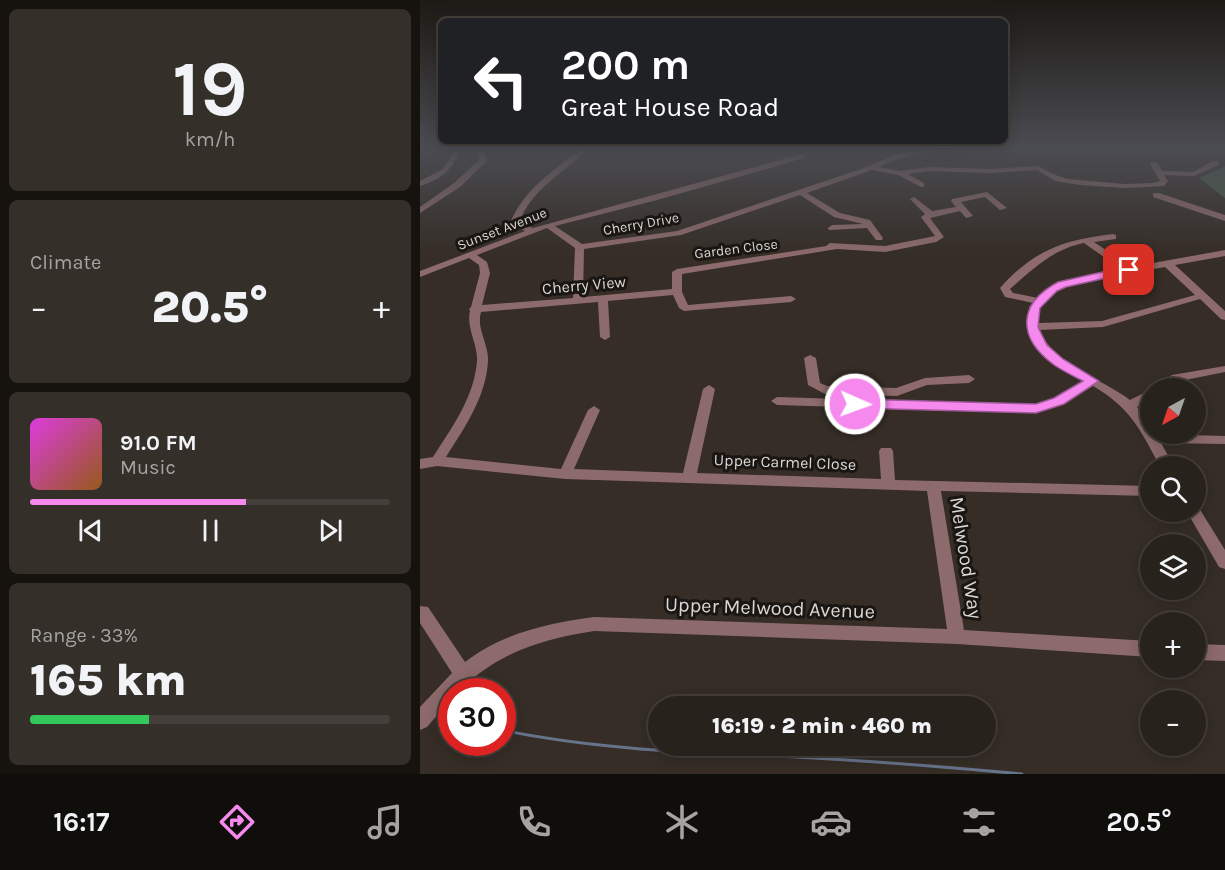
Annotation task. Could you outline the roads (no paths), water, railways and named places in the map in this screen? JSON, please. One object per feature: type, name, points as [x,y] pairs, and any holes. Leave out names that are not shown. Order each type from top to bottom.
[{"type":"street","points":[[420,212],[459,183]]},
{"type":"street","points":[[532,231],[514,224],[516,216],[533,191],[543,183]]},
{"type":"street","name":"Sunset Avenue","points":[[420,274],[548,225],[706,183]]},
{"type":"street","name":"Cherry Drive","points":[[580,247],[678,233],[827,183]]},
{"type":"street","points":[[1121,183],[1154,185],[1159,183]]},
{"type":"street","points":[[801,192],[837,215],[864,221],[879,238]]},
{"type":"street","points":[[969,216],[955,201],[987,194],[1003,208]]},
{"type":"street","points":[[1156,195],[1225,218]]},
{"type":"street","points":[[914,199],[930,214],[961,208]]},
{"type":"street","name":"Garden Close","points":[[677,292],[677,272],[681,270],[790,255],[836,246],[885,249],[939,238],[925,219],[930,214]]},
{"type":"street","points":[[548,225],[580,247],[578,300]]},
{"type":"street","points":[[832,228],[869,225]]},
{"type":"street","points":[[1040,301],[1009,295],[1005,288],[1046,254],[1057,248],[1085,240],[1113,237]]},
{"type":"street","points":[[1085,240],[1129,270]]},
{"type":"street","points":[[1140,422],[1129,406],[1048,354],[1035,337],[1032,327],[1034,307],[1062,284],[1225,253]]},
{"type":"street","points":[[437,461],[469,411],[483,359],[473,321],[484,264],[470,255]]},
{"type":"street","points":[[1168,264],[1225,317]]},
{"type":"street","points":[[677,292],[684,309],[791,299]]},
{"type":"street","name":"Cherry View","points":[[474,309],[677,292]]},
{"type":"street","points":[[1032,327],[1103,324],[1202,296]]},
{"type":"street","points":[[603,298],[605,337]]},
{"type":"street","points":[[810,358],[815,387],[855,398],[900,392],[925,382],[969,379]]},
{"type":"street","points":[[1176,378],[1225,369]]},
{"type":"street","points":[[777,401],[855,398],[1036,408],[1059,401],[1092,381]]},
{"type":"street","points":[[689,478],[709,389]]},
{"type":"street","points":[[1129,406],[1140,400]]},
{"type":"street","points":[[566,474],[594,410]]},
{"type":"street","points":[[1206,440],[1225,440]]},
{"type":"street","points":[[886,451],[888,483]]},
{"type":"street","name":"Upper Carmel Close","points":[[420,464],[437,461],[566,474],[1140,491]]},
{"type":"street","name":"Melwood Way","points":[[933,486],[957,637]]},
{"type":"street","points":[[1200,522],[1225,563]]},
{"type":"street","points":[[422,612],[462,673]]},
{"type":"street","name":"Upper Melwood Avenue","points":[[420,721],[442,692],[462,673],[495,651],[529,636],[562,627],[594,624],[957,637],[1140,648]]},
{"type":"street","points":[[1206,652],[1225,653]]},
{"type":"waterway","points":[[516,733],[648,750],[852,760],[1022,774]]}]
